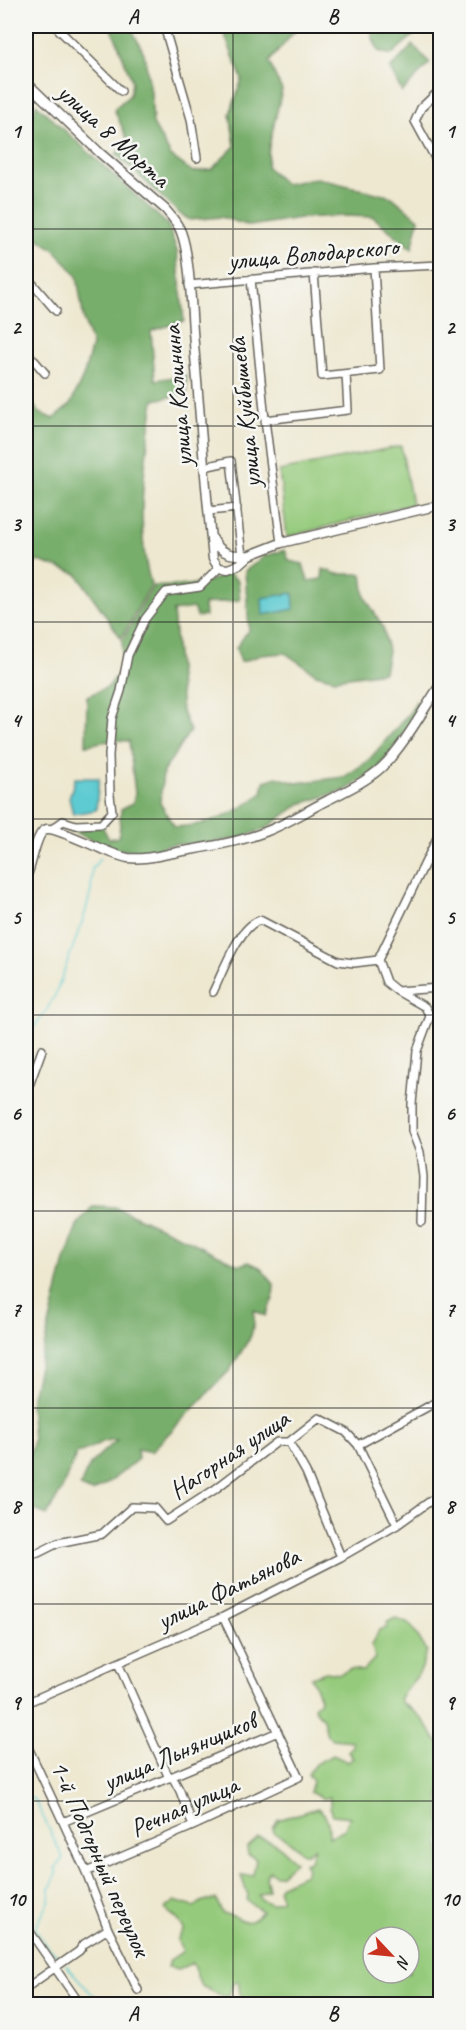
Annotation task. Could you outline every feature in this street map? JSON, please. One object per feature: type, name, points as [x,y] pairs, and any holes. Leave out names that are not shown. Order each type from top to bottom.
[{"type":"main road","name":"улица 8 Марта","points":[[26,82],[100,153],[174,219]]},
{"type":"main road","name":"улица Калинина","points":[[174,219],[185,246],[204,467],[216,552]]},
{"type":"main road","points":[[244,558],[216,552],[215,564],[219,568],[228,569],[244,558],[281,543],[441,505]]},
{"type":"main road","points":[[26,877],[38,837],[43,830],[52,829],[111,854],[138,858],[238,841],[264,832],[346,791],[381,768],[441,685]]},
{"type":"street","points":[[26,33],[32,26]]},
{"type":"street","points":[[55,26],[121,91]]},
{"type":"street","points":[[164,26],[190,119],[197,158]]},
{"type":"street","points":[[441,90],[421,108],[415,121],[441,167]]},
{"type":"street","name":"улица Володарского","points":[[189,285],[374,268],[441,265]]},
{"type":"street","points":[[314,273],[322,376],[380,370],[374,268]]},
{"type":"street","points":[[26,276],[56,311]]},
{"type":"street","name":"улица Куйбышева","points":[[251,279],[265,420],[281,543]]},
{"type":"street","points":[[26,351],[45,373]]},
{"type":"street","points":[[265,420],[348,410],[346,374]]},
{"type":"street","points":[[204,467],[231,461],[244,558]]},
{"type":"street","points":[[209,511],[237,508]]},
{"type":"street","points":[[52,829],[63,821],[76,825],[101,824],[112,812],[110,755],[112,718],[123,683],[128,655],[145,619],[166,592],[200,587],[219,568]]},
{"type":"street","points":[[422,1222],[423,1177],[420,1152],[412,1131],[412,1104],[417,1051],[430,1016],[425,1007],[386,982],[378,960],[441,832]]},
{"type":"street","points":[[213,992],[241,937],[253,922],[260,920],[338,962],[378,960]]},
{"type":"street","points":[[397,991],[441,988]]},
{"type":"street","points":[[26,1094],[42,1050]]},
{"type":"street","points":[[397,1525],[358,1445],[441,1400]]},
{"type":"street","name":"Нагорная улица","points":[[26,1556],[58,1543],[102,1534],[132,1507],[155,1508],[166,1521],[214,1490],[277,1442],[289,1442],[319,1418],[346,1432],[358,1445]]},
{"type":"street","points":[[289,1442],[306,1472],[341,1557]]},
{"type":"street","name":"улица Фатьянова","points":[[26,1703],[223,1617],[341,1557],[397,1525],[441,1494]]},
{"type":"street","points":[[223,1617],[278,1732]]},
{"type":"street","points":[[118,1663],[171,1778],[180,1791],[193,1826]]},
{"type":"street","name":"Речная улица","points":[[86,1872],[299,1777],[278,1732]]},
{"type":"street","name":"улица Льнянщиков","points":[[63,1822],[278,1732]]},
{"type":"street","name":"1-й Подгорный переулок","points":[[26,1743],[86,1872],[108,1929],[138,1990]]},
{"type":"street","points":[[26,1926],[80,2004]]},
{"type":"street","points":[[26,1988],[79,1951],[84,1944],[108,1929]]},
{"type":"green space","points":[[111,26],[130,26],[144,53],[151,92],[153,124],[171,156],[193,172],[212,169],[235,146],[230,114],[242,79],[221,26],[254,26],[255,33],[273,31],[277,26],[299,26],[269,62],[282,90],[269,146],[267,167],[285,184],[317,178],[392,197],[419,219],[412,249],[373,217],[300,218],[250,226],[221,217],[190,220],[180,214],[116,154],[128,141],[114,109],[130,95],[132,81]]},
{"type":"green space","points":[[372,26],[440,26],[440,31],[423,27],[391,55],[378,51],[372,36]]},
{"type":"green space","points":[[413,45],[430,63],[402,92],[390,69]]},
{"type":"green space","points":[[36,104],[168,225],[177,251],[184,321],[151,331],[155,380],[186,375],[187,394],[154,400],[142,516],[146,562],[151,585],[121,638],[77,574],[39,561],[26,566],[26,393],[38,412],[53,419],[70,405],[84,374],[92,345],[84,321],[77,276],[56,251],[26,230],[26,141]]},
{"type":"green space","points":[[401,446],[412,504],[287,537],[279,471]]},
{"type":"green space","points":[[285,550],[289,561],[303,564],[308,581],[322,579],[323,569],[337,574],[362,574],[365,597],[383,627],[388,651],[384,672],[335,679],[316,674],[285,653],[261,655],[241,662],[236,648],[249,629],[245,571],[265,556]]},
{"type":"green space","points":[[228,573],[238,581],[240,600],[204,604],[205,616],[197,617],[193,608],[173,611],[182,711],[190,731],[163,772],[160,803],[175,827],[222,818],[262,793],[264,781],[277,777],[296,783],[344,777],[368,761],[410,712],[416,701],[421,707],[419,714],[380,767],[346,790],[300,804],[265,829],[236,839],[198,844],[174,844],[164,846],[158,851],[140,852],[100,844],[64,827],[102,826],[109,839],[119,837],[121,809],[133,803],[135,793],[129,741],[114,740],[86,745],[87,696],[108,687],[123,668],[122,641],[153,586],[202,583]]},
{"type":"green space","points":[[93,1206],[115,1207],[239,1265],[249,1262],[260,1267],[274,1284],[273,1299],[265,1316],[254,1310],[251,1336],[230,1370],[151,1452],[137,1449],[138,1459],[110,1482],[92,1492],[80,1487],[87,1471],[99,1455],[117,1440],[107,1441],[77,1453],[61,1491],[47,1515],[29,1508],[26,1502],[26,1468],[33,1440],[30,1404],[64,1264],[77,1225]]},
{"type":"green space","points":[[395,1618],[411,1625],[427,1651],[421,1670],[400,1697],[400,1702],[420,1717],[440,1744],[440,2004],[249,2004],[240,1994],[238,1981],[233,1983],[229,1996],[222,1996],[201,1986],[192,1963],[179,1969],[168,1967],[170,1960],[183,1951],[177,1940],[184,1929],[178,1920],[165,1909],[175,1901],[194,1907],[203,1901],[216,1899],[223,1914],[247,1922],[262,1911],[247,1901],[248,1895],[241,1876],[253,1875],[256,1859],[248,1855],[247,1848],[258,1838],[279,1846],[295,1862],[280,1875],[275,1875],[270,1871],[267,1873],[269,1890],[258,1895],[262,1900],[271,1904],[282,1900],[278,1889],[281,1885],[305,1874],[307,1868],[304,1863],[310,1861],[314,1848],[303,1853],[285,1838],[274,1833],[273,1828],[278,1820],[317,1808],[326,1817],[329,1837],[345,1829],[350,1817],[333,1815],[330,1797],[323,1799],[310,1792],[313,1781],[308,1774],[315,1764],[333,1755],[348,1762],[353,1758],[348,1752],[352,1741],[332,1739],[327,1735],[323,1719],[314,1708],[320,1698],[311,1677],[326,1672],[340,1674],[351,1669],[363,1671],[375,1658],[372,1645],[379,1630],[388,1627],[386,1623]]},
{"type":"water","points":[[293,593],[294,609],[263,615],[262,598]]},
{"type":"water","points":[[75,778],[99,778],[96,810],[73,814],[69,798]]},
{"type":"waterway","points":[[26,1037],[45,1013],[56,993],[84,917],[91,891],[92,869],[100,858]]},
{"type":"waterway","points":[[26,1796],[35,1800],[63,1858],[55,1868],[57,1873],[50,1888],[49,1902],[35,1929],[47,1946],[61,1959]]},
{"type":"waterway","points":[[66,1965],[90,1992],[106,2004]]}]
